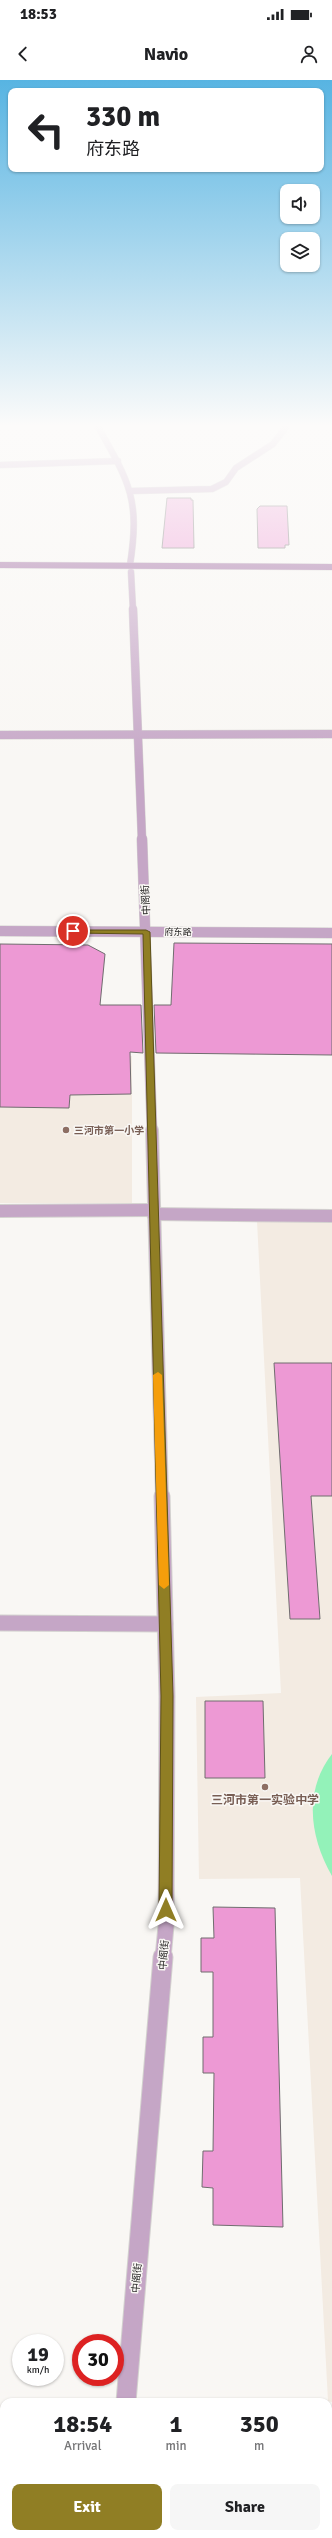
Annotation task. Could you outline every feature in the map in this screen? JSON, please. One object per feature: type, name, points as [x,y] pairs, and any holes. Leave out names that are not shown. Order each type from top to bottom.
[{"type":"main road","points":[[0,565],[332,573]]},
{"type":"main road","points":[[0,571],[332,567]]},
{"type":"street","name":"中阁街","points":[[126,2398],[166,1926],[167,1696],[146,932],[131,569],[133,542]]},
{"type":"street","points":[[0,735],[332,734]]},
{"type":"street","name":"府东路","points":[[0,930],[332,933]]},
{"type":"street","points":[[0,1211],[153,1212],[332,1216]]},
{"type":"street","points":[[0,1623],[165,1624]]},
{"type":"shaded area","name":"三河市第一小学","points":[[0,1056],[132,1056],[132,1203],[0,1203]]},
{"type":"shaded area","name":"三河市第一实验中学","points":[[257,1221],[332,1222],[332,2398],[328,2398],[300,1878],[199,1879],[196,1697],[281,1693]]},
{"type":"green space","points":[[332,1754],[332,1876],[324,1861],[315,1830],[313,1799],[323,1768]]},
{"type":"building","points":[[163,542],[194,542],[194,548],[162,548]]},
{"type":"building","points":[[258,542],[289,542],[289,545],[285,545],[285,548],[258,548]]},
{"type":"building","points":[[174,943],[332,944],[332,1055],[156,1053],[154,1005],[171,1005]]},
{"type":"building","points":[[0,944],[88,945],[105,954],[100,1005],[141,1005],[143,1053],[130,1052],[131,1094],[70,1095],[69,1108],[0,1107]]},
{"type":"building","points":[[274,1363],[332,1363],[332,1496],[311,1496],[320,1619],[290,1619]]},
{"type":"building","points":[[205,1701],[263,1701],[265,1778],[205,1778]]},
{"type":"building","points":[[213,1907],[275,1908],[283,2227],[213,2225],[213,2188],[202,2187],[203,2151],[213,2151],[214,2073],[203,2073],[203,2037],[213,2037],[213,1972],[201,1972],[201,1938],[214,1938]]},
{"type":"slow traffic","points":[[158,1375],[164,1585]]},
{"type":"place","name":"三河市第一小学","points":[[66,1130]]},
{"type":"place","name":"三河市第一实验中学","points":[[265,1787]]},
{"type":"route","points":[[73,931],[146,932],[167,1696],[166,1910]]}]
